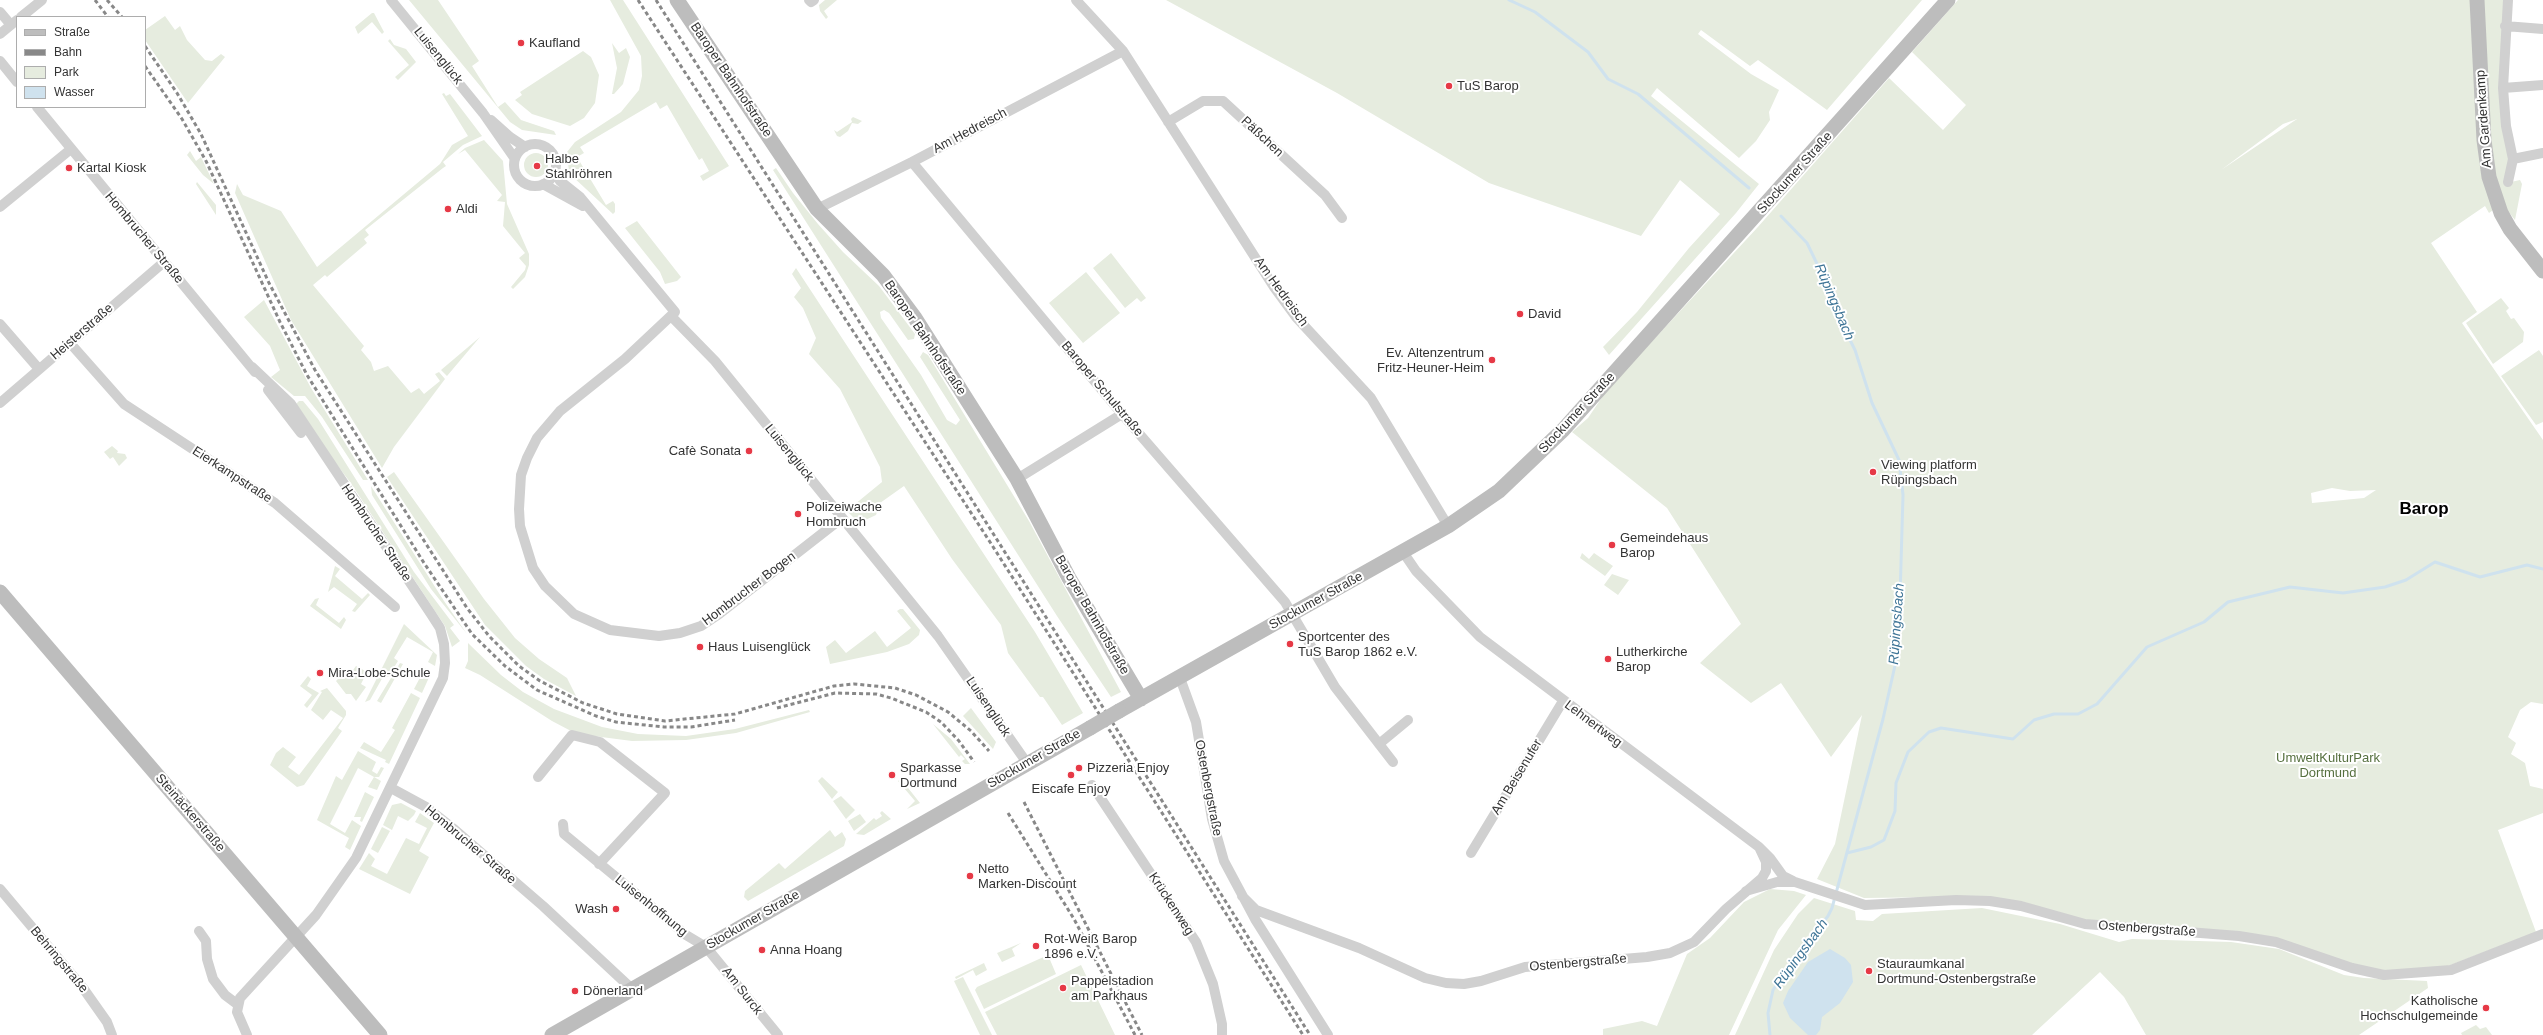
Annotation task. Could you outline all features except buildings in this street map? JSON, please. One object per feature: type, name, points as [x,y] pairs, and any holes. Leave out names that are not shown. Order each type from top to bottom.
[{"type":"main road","name":"Baroper Bahnhofstraße","points":[[677,0],[817,209],[883,275],[902,300],[1017,479],[1069,578],[1141,698]]},
{"type":"main road","name":"Stockumer Straße","points":[[552,1035],[1026,763],[1403,552],[1448,526],[1499,491],[1563,430],[1948,0]]},
{"type":"main road","name":"Am Gardenkamp","points":[[2477,0],[2484,140],[2489,177],[2501,213],[2510,229],[2543,271]]},
{"type":"main road","name":"Steinäckerstraße","points":[[0,592],[380,1035]]},
{"type":"street","points":[[22,16],[42,0]]},
{"type":"street","name":"Luisenglück","points":[[391,0],[483,113],[515,159],[515,169],[520,179],[533,185],[543,184],[590,210]]},
{"type":"street","points":[[810,0],[811,2],[814,0]]},
{"type":"street","name":"Am Hedreisch","points":[[1076,0],[1123,51],[1274,287],[1296,317],[1371,398],[1448,526]]},
{"type":"street","points":[[2508,0],[2503,88],[2506,126],[2513,158],[2508,182]]},
{"type":"street","points":[[0,12],[14,22],[0,34]]},
{"type":"street","points":[[2506,26],[2543,29]]},
{"type":"street","name":"Am Hedreisch","points":[[817,209],[912,162],[1123,51]]},
{"type":"street","points":[[0,61],[16,81]]},
{"type":"street","points":[[2503,88],[2543,85]]},
{"type":"street","name":"Päßchen","points":[[1168,122],[1203,101],[1223,101],[1325,195],[1342,218]]},
{"type":"street","name":"Hombrucher Straße","points":[[38,108],[252,367],[291,404],[440,628],[444,644],[443,678],[391,788],[445,821],[543,906],[632,989]]},
{"type":"street","name":"Luisenglück","points":[[483,113],[510,137],[525,147],[535,144],[549,149],[555,158],[555,172],[560,181],[580,197],[675,312],[671,316],[715,361],[958,662],[1026,763]]},
{"type":"street","points":[[515,159],[525,147]]},
{"type":"street","points":[[0,208],[71,149]]},
{"type":"street","points":[[2513,158],[2543,153]]},
{"type":"street","name":"Baroper Schulstraße","points":[[912,162],[1122,414],[1294,613],[1335,687],[1393,762]]},
{"type":"street","points":[[543,184],[551,178],[555,172]]},
{"type":"street","name":"Heisterstraße","points":[[0,403],[164,262]]},
{"type":"street","name":"Hombrucher Bogen","points":[[671,316],[625,359],[560,411],[537,438],[527,458],[521,475],[519,509],[520,526],[533,568],[545,586],[574,614],[610,630],[659,636],[680,633],[701,626],[719,614],[842,518]]},
{"type":"street","points":[[0,324],[35,373]]},
{"type":"street","name":"Eierkampstraße","points":[[70,343],[124,404],[275,503],[395,607]]},
{"type":"street","points":[[1017,479],[1122,414]]},
{"type":"street","name":"Lehnertweg","points":[[1403,552],[1416,570],[1480,637],[1758,847],[1770,858],[1783,876],[1795,882]]},
{"type":"street","name":"Ostenbergstraße","points":[[1180,678],[1196,722],[1212,820],[1224,861],[1242,896],[1328,1035]]},
{"type":"street","name":"Am Beisenufer","points":[[1472,853],[1563,701]]},
{"type":"street","points":[[1379,744],[1408,720]]},
{"type":"street","points":[[538,777],[572,735],[600,742],[665,792],[598,864]]},
{"type":"street","name":"Krückenweg","points":[[1092,785],[1196,942],[1213,984],[1222,1024],[1222,1035]]},
{"type":"street","points":[[247,1035],[237,1012],[238,1004],[244,992],[316,915],[356,858],[391,788]]},
{"type":"street","name":"Luisenhoffnung","points":[[563,824],[564,834],[598,864],[686,935],[706,947]]},
{"type":"street","name":"Ostenbergstraße","points":[[1242,896],[1256,910],[1359,948],[1425,978],[1446,983],[1464,984],[1481,981],[1525,967],[1647,957],[1670,953],[1694,942],[1746,891],[1762,878],[1766,871],[1766,862],[1758,847]]},
{"type":"street","name":"Ostenbergstraße","points":[[1746,891],[1777,882],[1795,882],[1865,905],[1956,900],[1990,901],[2021,906],[2085,924],[2239,936],[2276,942],[2352,968],[2384,975],[2451,970],[2543,934]]},
{"type":"street","name":"Behringstraße","points":[[0,889],[83,988],[107,1022],[112,1035]]},
{"type":"street","points":[[199,932],[206,941],[207,959],[213,979],[225,995],[238,1004]]},
{"type":"street","name":"Am Surck","points":[[706,947],[778,1035]]},
{"type":"green space","points":[[409,0],[438,0],[479,61],[472,66],[498,107],[505,102],[521,120],[554,131],[556,135],[522,130],[510,122]]},
{"type":"green space","points":[[610,0],[623,0],[729,166],[703,181],[700,176],[709,171],[702,158],[699,160],[667,105],[660,109],[656,102],[580,147],[584,153],[577,157],[606,205],[613,201],[615,204],[615,212],[613,214],[569,172],[567,152],[575,142],[621,112],[639,90],[642,76],[641,56]]},
{"type":"green space","points":[[825,0],[837,0],[824,11],[828,17],[826,19],[820,11],[819,5]]},
{"type":"green space","points":[[1166,0],[1922,0],[1827,110],[1758,60],[1750,66],[1701,30],[1698,34],[1751,74],[1779,90],[1769,112],[1770,120],[1756,141],[1739,158],[1657,88],[1651,96],[1759,184],[1736,213],[1609,355],[1603,347],[1637,312],[1689,248],[1720,214],[1680,180],[1641,236],[1489,183],[1337,93]]},
{"type":"green space","name":"UmweltKulturPark Dortmund","points":[[1958,0],[2472,0],[2493,210],[2489,213],[2485,206],[2431,243],[2477,312],[2462,323],[2543,440],[2543,704],[2531,702],[2520,710],[2508,737],[2516,743],[2511,754],[2525,763],[2530,786],[2543,789],[2543,813],[2498,830],[2536,932],[2448,966],[2386,971],[2354,965],[2305,948],[2085,922],[1946,897],[1864,898],[1817,879],[1835,844],[1862,715],[1831,757],[1781,683],[1751,703],[1700,663],[1741,624],[1667,508],[1572,432],[1588,418],[1607,390],[1757,228],[1889,78],[1943,130],[1966,105],[1912,52]],"holes":[[[2297,119],[2221,170],[2283,124]],[[2332,488],[2350,491],[2376,490],[2364,498],[2312,503],[2311,493]]]},
{"type":"green space","points":[[2477,0],[2508,0],[2505,26],[2511,182],[2520,180],[2522,184],[2515,220],[2493,192]]},
{"type":"green space","points":[[374,13],[384,32],[382,34],[372,22],[358,34],[355,27]]},
{"type":"green space","points":[[165,16],[175,30],[180,26],[187,40],[205,60],[212,61],[221,54],[225,57],[188,103],[146,41],[146,29]]},
{"type":"green space","points":[[390,39],[394,45],[406,49],[416,62],[398,80],[395,77],[409,65],[388,41]]},
{"type":"green space","points":[[612,43],[619,53],[626,48],[630,57],[623,84],[614,94],[612,94],[617,68]]},
{"type":"green space","points":[[583,51],[591,57],[599,75],[595,103],[584,118],[570,126],[532,114],[515,100],[522,95],[520,92]]},
{"type":"green space","points":[[444,93],[446,96],[450,94],[482,136],[463,145],[443,162],[446,166],[365,230],[369,235],[364,239],[367,243],[327,277],[325,275],[313,285],[364,346],[361,350],[371,362],[374,371],[388,366],[411,393],[419,388],[424,394],[440,381],[435,374],[439,372],[445,379],[394,447],[382,468],[291,320],[235,193],[237,184],[243,195],[281,211],[317,267],[440,164],[452,145],[468,136],[442,94]]},
{"type":"green space","points":[[853,117],[862,121],[858,124],[852,123],[848,131],[840,137],[837,136],[834,130],[837,132],[852,122],[851,119]]},
{"type":"green space","points":[[484,140],[503,161],[507,204],[529,254],[529,265],[525,277],[513,289],[511,287],[525,270],[526,266],[519,258],[525,253],[503,226],[505,202],[497,201],[502,195],[465,150],[458,154],[465,148]]},
{"type":"green space","points":[[190,151],[196,161],[201,157],[214,184],[203,175],[187,155]]},
{"type":"green space","points":[[536,153],[544,157],[548,165],[544,173],[536,177],[528,173],[524,165],[528,157]]},
{"type":"green space","points":[[776,168],[793,193],[818,224],[843,252],[879,286],[915,334],[914,339],[908,340],[889,313],[884,310],[880,312],[881,318],[921,375],[947,420],[956,425],[960,420],[920,357],[923,352],[928,355],[1029,521],[1121,692],[1111,697],[1057,616],[773,170]]},
{"type":"green space","points":[[197,182],[216,205],[216,215],[196,184]]},
{"type":"green space","points":[[637,221],[681,277],[677,281],[665,284],[660,272],[625,228]]},
{"type":"green space","points":[[1111,253],[1146,298],[1141,302],[1137,298],[1125,308],[1093,268]]},
{"type":"green space","points":[[796,268],[1035,632],[1083,713],[1062,725],[1043,697],[1040,697],[1008,653],[1001,625],[952,559],[904,486],[880,503],[876,515],[859,523],[848,512],[849,509],[882,482],[880,467],[840,389],[809,354],[816,338],[803,308],[794,297],[801,288],[792,274]]},
{"type":"green space","points":[[1086,272],[1120,313],[1083,343],[1049,303]]},
{"type":"green space","points":[[2501,298],[2509,308],[2506,311],[2511,319],[2514,318],[2524,332],[2523,342],[2493,364],[2466,323]]},
{"type":"green space","points":[[264,300],[311,388],[368,480],[363,480],[322,417],[305,396],[294,396],[271,377],[280,370],[270,346],[244,317]]},
{"type":"green space","points":[[480,337],[447,376],[441,370]]},
{"type":"green space","points":[[2539,350],[2543,356],[2543,422],[2536,425],[2501,376]]},
{"type":"green space","points":[[299,401],[303,401],[318,419],[414,572],[454,625],[450,628],[460,641],[452,647],[445,626],[350,482],[316,437],[295,405]]},
{"type":"green space","points":[[112,446],[118,451],[117,453],[125,454],[127,458],[119,466],[113,457],[110,459],[104,452]]},
{"type":"green space","points":[[394,472],[484,599],[515,638],[539,659],[567,678],[576,696],[544,679],[526,666],[485,625],[387,477]]},
{"type":"green space","points":[[371,486],[444,601],[467,634],[431,589],[372,495]]},
{"type":"green space","points":[[1582,553],[1589,559],[1594,553],[1613,566],[1605,576],[1580,558]]},
{"type":"green space","points":[[335,566],[340,569],[335,576],[362,599],[368,593],[370,595],[355,612],[352,611],[357,604],[334,587],[328,592]]},
{"type":"green space","points":[[1612,574],[1629,580],[1618,595],[1604,585]]},
{"type":"green space","points":[[319,598],[316,605],[339,623],[344,617],[346,620],[341,629],[310,606],[315,599]]},
{"type":"green space","points":[[903,609],[920,630],[919,635],[909,644],[887,652],[830,664],[826,647],[835,640],[846,653],[875,631],[887,647],[911,628],[897,611]]},
{"type":"green space","points":[[404,624],[437,655],[435,666],[428,662],[433,652],[407,637],[394,658],[398,661],[388,677],[384,675],[370,700],[365,702]]},
{"type":"green space","points":[[468,643],[501,675],[523,692],[554,709],[602,727],[638,734],[686,736],[735,729],[809,710],[810,712],[736,733],[686,740],[632,741],[586,735],[571,731],[552,721],[480,675],[465,668],[468,661]]},
{"type":"green space","points":[[400,663],[403,664],[381,703],[377,701]]},
{"type":"green space","points":[[356,666],[367,672],[361,684],[366,687],[356,701],[351,694],[346,694],[336,681],[338,679],[348,677]]},
{"type":"green space","points":[[425,668],[431,673],[422,693],[414,689]]},
{"type":"green space","points":[[308,676],[311,679],[307,686],[319,693],[307,708],[304,705],[312,695],[300,686]]},
{"type":"green space","points":[[327,688],[346,711],[346,715],[338,728],[342,731],[304,785],[297,787],[270,765],[276,753],[283,747],[296,757],[288,767],[299,775],[343,718],[331,710],[323,720],[311,710],[322,692],[320,691]]},
{"type":"green space","points":[[411,693],[420,698],[389,764],[385,762],[386,760],[360,748],[364,742],[381,752],[395,730],[392,728]]},
{"type":"green space","points":[[971,708],[996,742],[993,749],[963,716]]},
{"type":"green space","points":[[933,724],[951,739],[970,764],[965,764],[962,761],[965,759],[961,755],[959,757]]},
{"type":"green space","points":[[358,751],[376,762],[372,771],[377,774],[381,767],[384,768],[379,777],[374,777],[358,768],[330,824],[345,833],[352,820],[361,826],[350,850],[345,847],[349,838],[317,820],[336,776],[342,780]]},
{"type":"green space","points":[[374,777],[381,781],[377,790],[368,787]]},
{"type":"green space","points":[[822,777],[838,792],[832,799],[818,781]]},
{"type":"green space","points":[[901,779],[920,803],[907,809],[915,801],[898,781]]},
{"type":"green space","points":[[365,792],[374,797],[362,822],[360,821],[361,817],[354,817]]},
{"type":"green space","points":[[841,796],[855,810],[846,819],[833,801]]},
{"type":"green space","points":[[401,803],[416,811],[408,821],[398,816],[392,830],[383,825],[392,805]]},
{"type":"green space","points":[[882,811],[891,819],[864,835],[856,834],[874,818],[876,820],[882,816],[880,813]]},
{"type":"green space","points":[[420,813],[434,823],[419,851],[429,857],[410,894],[359,869],[369,853],[375,859],[371,866],[387,874],[406,838],[419,844],[427,828],[415,822]]},
{"type":"green space","points":[[860,814],[866,822],[854,831],[848,821]]},
{"type":"green space","points":[[382,827],[390,831],[378,853],[371,849]]},
{"type":"green space","points":[[830,830],[835,837],[842,832],[846,839],[844,846],[748,901],[744,897],[745,891],[779,863],[785,869]]},
{"type":"green space","points":[[1770,889],[1794,891],[1806,895],[1778,930],[1729,1035],[1603,1035],[1603,1029],[1642,1021],[1657,1026],[1687,954],[1710,938],[1744,902]]},
{"type":"green space","points":[[1814,898],[1855,911],[1856,920],[1873,921],[1882,914],[1982,908],[2060,924],[2119,942],[2132,939],[2231,942],[2279,949],[2344,975],[2364,978],[2427,981],[2428,988],[2359,1035],[2146,1035],[2124,997],[2100,972],[2032,1035],[1735,1035],[1774,950],[1798,914]]},
{"type":"green space","points":[[1021,943],[1012,949],[1015,956],[1002,962],[997,953]]},
{"type":"green space","points":[[1048,955],[1056,974],[984,1009],[975,990],[977,987]]},
{"type":"green space","points":[[984,963],[987,970],[976,976],[973,970],[956,979],[955,977]]},
{"type":"green space","name":"Pappelstadion am Parkhaus","points":[[1081,965],[1115,1035],[997,1035],[985,1012]]},
{"type":"green space","points":[[963,977],[992,1035],[980,1035],[954,981]]},
{"type":"green space","points":[[2476,1025],[2480,1029],[2486,1027],[2492,1035],[2462,1035],[2461,1033]]},
{"type":"water","points":[[1830,949],[1845,958],[1851,965],[1853,982],[1840,1003],[1822,1017],[1820,1030],[1816,1035],[1808,1035],[1790,1018],[1783,1003],[1788,991],[1808,962]]},
{"type":"waterway","name":"Rüpingsbach","points":[[1509,0],[1535,12],[1588,52],[1608,79],[1638,94],[1749,188]]},
{"type":"waterway","name":"Rüpingsbach","points":[[1770,1035],[1768,1013],[1773,990],[1791,963],[1828,916],[1832,908],[1883,719],[1896,661],[1899,632],[1903,495],[1899,460],[1872,403],[1855,350],[1836,312],[1820,270],[1807,243],[1781,216]]},
{"type":"waterway","points":[[1847,853],[1871,847],[1884,840],[1895,811],[1896,783],[1908,752],[1929,732],[1941,728],[2013,739],[2034,720],[2054,714],[2078,714],[2097,704],[2147,647],[2204,622],[2228,602],[2290,587],[2343,593],[2385,587],[2406,580],[2435,562],[2480,577],[2527,565],[2543,569]]},
{"type":"railway","points":[[95,0],[107,16]]},
{"type":"railway","points":[[107,0],[121,16]]},
{"type":"railway","points":[[638,0],[990,542],[1303,1035]]},
{"type":"railway","points":[[656,0],[1310,1035]]},
{"type":"railway","points":[[146,47],[177,93],[201,134],[269,283],[315,370],[467,608],[489,636],[519,666],[540,681],[583,703],[617,714],[665,721],[735,714],[834,686],[854,684],[895,688],[916,695],[948,712],[971,731],[989,751]]},
{"type":"railway","points":[[146,67],[182,119],[206,161],[280,322],[307,375],[424,563],[472,634],[505,666],[537,690],[596,716],[616,722],[664,727],[691,727],[735,720]]},
{"type":"railway","points":[[777,708],[835,693],[876,694],[891,698],[926,712],[941,722],[959,741],[974,762]]},
{"type":"railway","points":[[1024,802],[1142,1035]]},
{"type":"railway","points":[[1008,813],[1074,919],[1135,1035]]},
{"type":"place","name":"Kaufland","points":[[521,43]]},
{"type":"place","name":"TuS Barop","points":[[1449,86]]},
{"type":"place","name":"Halbe Stahlröhren","points":[[537,166]]},
{"type":"place","name":"Kartal Kiosk","points":[[69,168]]},
{"type":"place","name":"Aldi","points":[[448,209]]},
{"type":"place","name":"David","points":[[1520,314]]},
{"type":"place","name":"Ev. Altenzentrum Fritz-Heuner-Heim","points":[[1492,360]]},
{"type":"place","name":"Cafè Sonata","points":[[749,451]]},
{"type":"place","name":"Viewing platform Rüpingsbach","points":[[1873,472]]},
{"type":"place","name":"Polizeiwache Hombruch","points":[[798,514]]},
{"type":"place","name":"Gemeindehaus Barop","points":[[1612,545]]},
{"type":"place","name":"Sportcenter des TuS Barop 1862 e.V.","points":[[1290,644]]},
{"type":"place","name":"Haus Luisenglück","points":[[700,647]]},
{"type":"place","name":"Lutherkirche Barop","points":[[1608,659]]},
{"type":"place","name":"Mira-Lobe-Schule","points":[[320,673]]},
{"type":"place","name":"Pizzeria Enjoy","points":[[1079,768]]},
{"type":"place","name":"Sparkasse Dortmund","points":[[892,775]]},
{"type":"place","name":"Eiscafe Enjoy","points":[[1071,775]]},
{"type":"place","name":"Netto Marken-Discount","points":[[970,876]]},
{"type":"place","name":"Wash","points":[[616,909]]},
{"type":"place","name":"Rot-Weiß Barop 1896 e.V.","points":[[1036,946]]},
{"type":"place","name":"Anna Hoang","points":[[762,950]]},
{"type":"place","name":"Stauraumkanal Dortmund-Ostenbergstraße","points":[[1869,971]]},
{"type":"place","name":"Pappelstadion am Parkhaus","points":[[1063,988]]},
{"type":"place","name":"Dönerland","points":[[575,991]]},
{"type":"place","name":"Katholische Hochschulgemeinde","points":[[2486,1008]]},
{"type":"district","name":"Barop","points":[[2424,509]]}]
